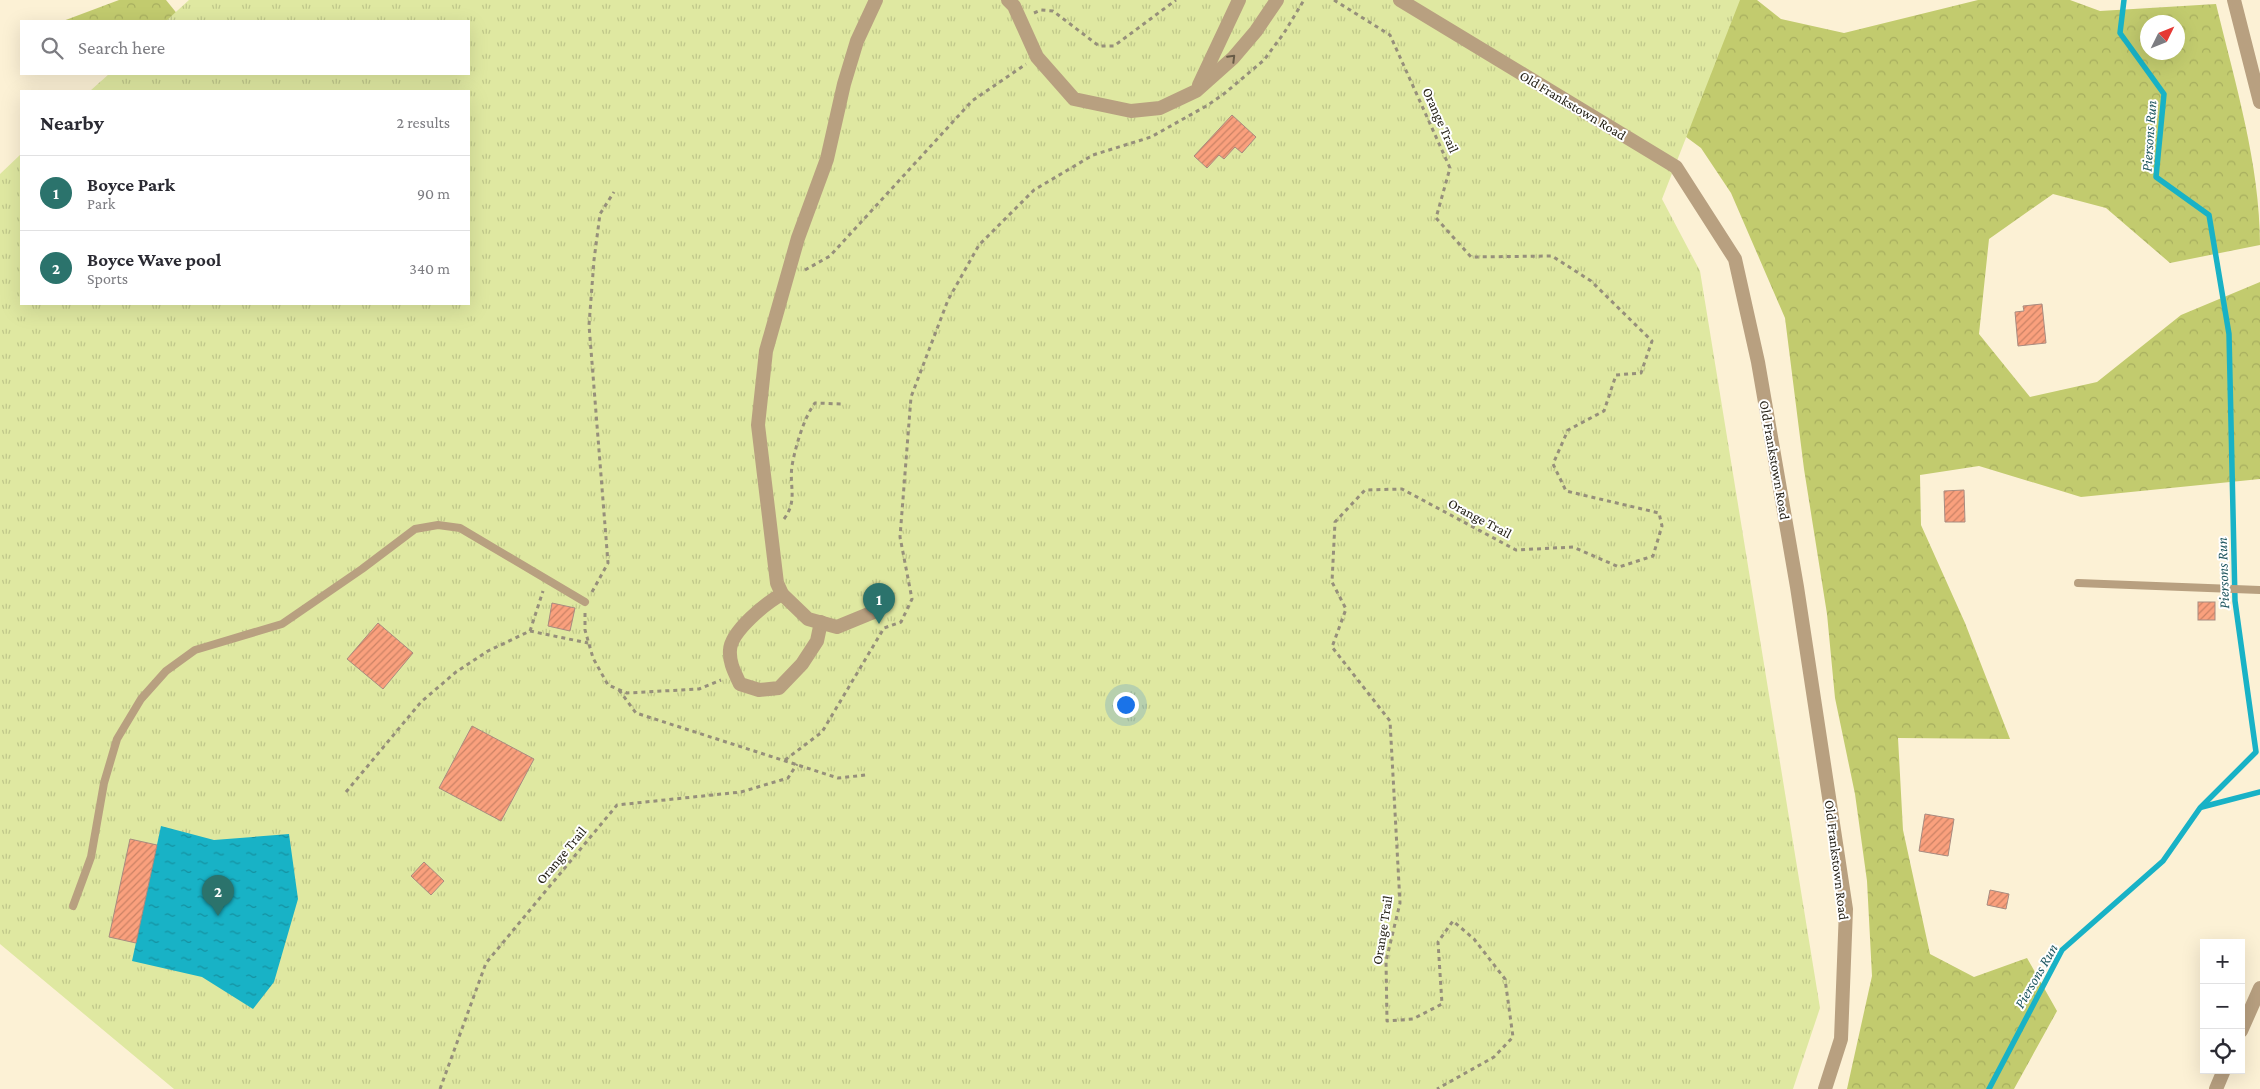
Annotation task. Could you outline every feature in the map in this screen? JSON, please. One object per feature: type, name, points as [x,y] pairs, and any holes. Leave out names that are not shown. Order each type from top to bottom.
[{"type":"street","points":[[876,0],[857,41],[844,84],[828,158],[798,238],[766,351],[758,425],[777,583],[782,594],[808,618],[837,627],[876,612]]},
{"type":"street","points":[[1008,0],[1037,57],[1074,98],[1130,110],[1160,108],[1196,91],[1233,58],[1256,31],[1277,0]]},
{"type":"street","points":[[1196,91],[1239,0]]},
{"type":"street","name":"Old Frankstown Road","points":[[1400,0],[1676,167],[1735,259],[1758,362],[1797,587],[1846,909],[1841,1039],[1825,1089]]},
{"type":"street","points":[[2234,0],[2260,102]]},
{"type":"street","points":[[782,594],[766,603],[740,631],[730,648],[730,663],[740,684],[759,690],[779,688],[802,664],[817,641],[821,622]]},
{"type":"street","points":[[2242,1029],[2260,988]]},
{"type":"street","points":[[2216,1089],[2222,1074]]},
{"type":"lane","points":[[73,906],[91,857],[104,783],[117,739],[141,699],[166,671],[195,650],[282,624],[362,569],[415,529],[438,525],[460,528],[584,602]]},
{"type":"lane","points":[[2078,583],[2258,590]]},
{"type":"path","points":[[1019,19],[1041,10],[1054,11],[1099,46],[1114,46],[1176,0]]},
{"type":"path","points":[[786,760],[822,732],[884,628],[901,622],[912,599],[900,537],[911,397],[948,300],[979,244],[1034,190],[1093,156],[1151,137],[1208,105],[1225,93],[1264,60],[1284,34],[1304,0]]},
{"type":"path","name":"Orange Trail","points":[[1334,0],[1390,35],[1450,168],[1436,218],[1471,257],[1552,256],[1591,281],[1652,341],[1641,373],[1616,375],[1604,411],[1568,430],[1553,464],[1566,491],[1659,513],[1662,526],[1653,556],[1619,567],[1573,547],[1516,550],[1402,489],[1365,490],[1335,522],[1332,582],[1346,609],[1332,648],[1390,721],[1400,903],[1386,961],[1387,1021],[1413,1019],[1442,1004],[1438,942],[1453,921],[1474,939],[1505,979],[1513,1037],[1494,1057],[1438,1089]]},
{"type":"path","points":[[786,280],[830,256],[972,101],[1037,57]]},
{"type":"path","points":[[614,192],[600,214],[594,260],[590,325],[608,564],[596,587],[584,602],[585,630],[588,643],[593,658],[608,685],[626,693],[699,689],[735,673]]},
{"type":"path","points":[[770,525],[782,522],[792,508],[792,466],[808,412],[815,403],[842,404]]},
{"type":"path","points":[[530,631],[547,579]]},
{"type":"path","points":[[346,792],[420,702],[456,672],[488,651],[530,631],[588,643]]},
{"type":"path","points":[[618,690],[636,712],[838,778],[866,775]]},
{"type":"path","name":"Orange Trail","points":[[440,1089],[486,963],[618,805],[741,792],[788,778],[797,764]]},
{"type":"green space","points":[[119,0],[166,0],[182,20],[66,20]]},
{"type":"green space","points":[[189,0],[1740,0],[1662,199],[1700,271],[1820,1008],[1793,1089],[174,1089],[0,944],[0,174],[20,155],[20,305],[470,305],[470,90],[91,90],[108,75],[470,75],[470,20],[167,20]]},
{"type":"green space","points":[[1473,0],[1757,0],[1781,19],[1844,33],[1978,0],[2070,0],[2100,11],[2216,4],[2251,154],[2256,184],[2260,245],[2170,263],[2106,208],[2053,194],[1989,239],[1979,334],[2030,397],[2097,382],[2181,315],[2260,282],[2260,479],[2081,497],[1979,466],[1920,475],[1921,525],[1965,623],[2010,739],[1898,738],[1903,830],[1930,954],[1974,977],[2027,958],[2057,1011],[2014,1089],[1847,1089],[1872,976],[1867,881],[1855,794],[1835,698],[1827,614],[1804,469],[1785,318],[1731,193],[1701,148],[1620,88]]},
{"type":"water","points":[[161,826],[214,840],[289,834],[298,899],[274,982],[253,1009],[202,977],[132,961]]},
{"type":"building","points":[[1232,115],[1256,137],[1242,153],[1235,147],[1224,159],[1219,155],[1207,168],[1194,156]]},
{"type":"building","points":[[2042,304],[2046,343],[2018,346],[2015,312],[2024,311],[2023,306]]},
{"type":"building","points":[[1964,490],[1965,522],[1945,522],[1944,491]]},
{"type":"building","points":[[2198,602],[2215,602],[2215,620],[2198,620]]},
{"type":"building","points":[[552,603],[575,608],[570,631],[548,626]]},
{"type":"building","points":[[378,623],[413,653],[383,689],[347,659]]},
{"type":"building","points":[[472,726],[534,759],[501,821],[439,788]]},
{"type":"building","points":[[1925,814],[1954,819],[1948,856],[1919,851]]},
{"type":"building","points":[[130,839],[157,845],[136,943],[109,937]]},
{"type":"building","points":[[424,862],[444,881],[431,895],[411,876]]},
{"type":"building","points":[[1990,890],[2009,894],[2006,909],[1987,905]]},
{"type":"waterway","name":"Piersons Run","points":[[1989,1089],[2062,950],[2163,861],[2200,808],[2256,752],[2235,601],[2229,334],[2209,215],[2156,177],[2164,94],[2120,33],[2124,0]]},
{"type":"waterway","points":[[2202,807],[2260,792]]},
{"type":"place","name":"Boyce Park","points":[[879,624]]},
{"type":"place","name":"Boyce Wave pool","points":[[218,916]]}]
